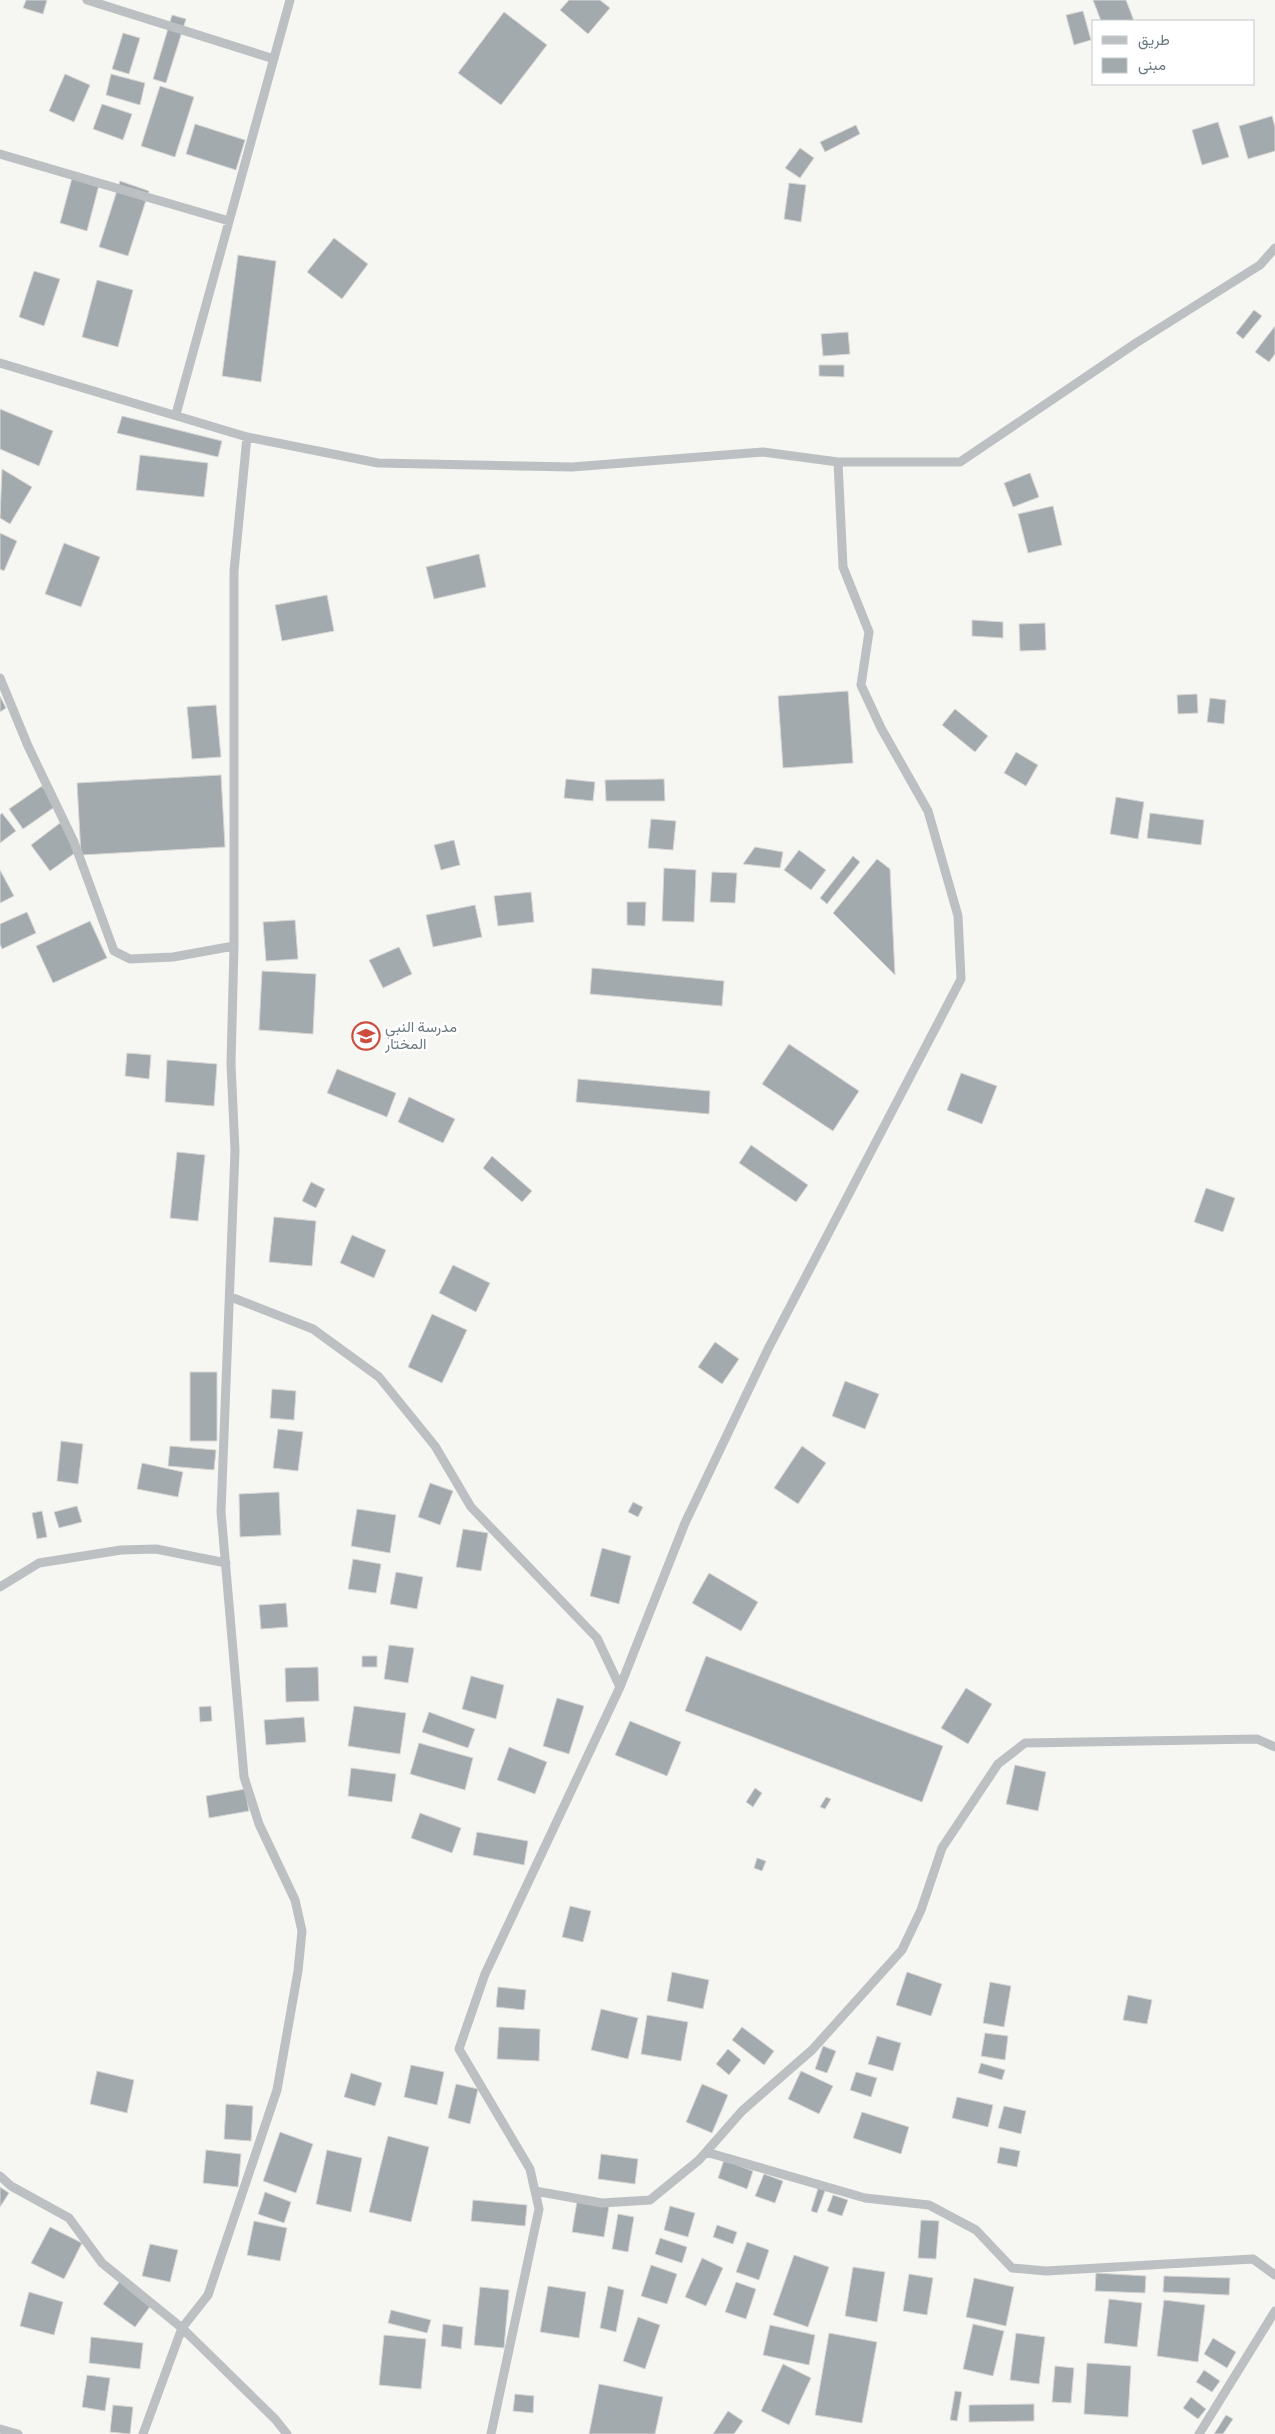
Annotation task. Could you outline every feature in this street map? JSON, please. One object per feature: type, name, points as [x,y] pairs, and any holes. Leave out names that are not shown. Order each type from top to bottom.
[{"type":"street","points":[[87,0],[274,59]]},
{"type":"street","points":[[176,414],[290,0]]},
{"type":"street","points":[[0,154],[229,221]]},
{"type":"street","points":[[0,363],[248,437],[378,463],[572,467],[763,452],[838,462],[960,462],[1136,343],[1260,265],[1275,248]]},
{"type":"street","points":[[143,2434],[182,2328],[208,2295],[277,2090],[298,1971],[302,1931],[295,1900],[259,1824],[244,1777],[221,1512],[231,1297],[235,1152],[231,1064],[234,946],[234,572],[248,437]]},
{"type":"street","points":[[492,2434],[539,2209],[530,2169],[459,2049],[485,1974],[620,1687],[686,1523],[764,1357],[961,979],[958,916],[928,811],[880,728],[861,685],[869,632],[843,568],[838,462]]},
{"type":"street","points":[[0,678],[28,746],[74,842],[114,951],[130,959],[173,957],[234,946]]},
{"type":"street","points":[[231,1297],[313,1329],[379,1377],[435,1446],[471,1507],[597,1638],[620,1687]]},
{"type":"street","points":[[0,1587],[39,1563],[121,1550],[156,1549],[226,1563]]},
{"type":"street","points":[[535,2190],[602,2203],[650,2200],[706,2152],[742,2111],[812,2050],[902,1950],[921,1910],[942,1848],[998,1764],[1025,1743],[1257,1739],[1275,1747]]},
{"type":"street","points":[[706,2152],[865,2198],[929,2205],[976,2230],[1012,2268],[1046,2272],[1253,2259],[1275,2275]]},
{"type":"street","points":[[0,2176],[11,2186],[69,2218],[102,2263],[182,2328],[287,2434]]},
{"type":"street","points":[[1199,2434],[1275,2311]]},
{"type":"street","points":[[0,2428],[18,2434]]},
{"type":"building","points":[[26,0],[47,0],[43,14],[23,8]]},
{"type":"building","points":[[569,0],[600,0],[610,8],[588,34],[560,10]]},
{"type":"building","points":[[1093,0],[1126,0],[1134,20],[1101,20]]},
{"type":"building","points":[[1083,11],[1091,40],[1074,45],[1066,15]]},
{"type":"building","points":[[504,12],[547,45],[501,105],[458,73]]},
{"type":"building","points":[[172,15],[186,19],[166,83],[153,79]]},
{"type":"building","points":[[123,33],[140,38],[129,74],[112,69]]},
{"type":"building","points":[[65,74],[90,85],[74,122],[49,111]]},
{"type":"building","points":[[111,74],[145,83],[140,105],[106,95]]},
{"type":"building","points":[[160,86],[194,97],[175,157],[141,146]]},
{"type":"building","points":[[102,104],[132,114],[123,140],[93,129]]},
{"type":"building","points":[[1272,116],[1275,127],[1275,151],[1248,159],[1239,126]]},
{"type":"building","points":[[1218,122],[1229,157],[1202,165],[1192,130]]},
{"type":"building","points":[[195,124],[245,140],[236,170],[186,154]]},
{"type":"building","points":[[856,125],[860,134],[825,152],[820,142]]},
{"type":"building","points":[[800,148],[814,158],[800,178],[785,168]]},
{"type":"building","points":[[72,178],[99,185],[87,231],[60,223]]},
{"type":"building","points":[[120,181],[149,191],[128,256],[99,247]]},
{"type":"building","points":[[789,183],[806,185],[801,222],[784,219]]},
{"type":"building","points":[[334,238],[368,264],[342,299],[307,272]]},
{"type":"building","points":[[238,255],[276,261],[261,382],[222,376]]},
{"type":"building","points":[[34,271],[60,279],[44,326],[19,317]]},
{"type":"building","points":[[97,280],[133,290],[118,347],[82,337]]},
{"type":"building","points":[[1254,310],[1262,316],[1243,339],[1236,333]]},
{"type":"building","points":[[1275,326],[1275,354],[1269,362],[1255,352]]},
{"type":"building","points":[[848,332],[850,354],[823,356],[821,334]]},
{"type":"building","points":[[819,365],[844,365],[844,377],[819,376]]},
{"type":"building","points":[[0,409],[53,431],[39,466],[0,449]]},
{"type":"building","points":[[122,416],[222,441],[218,457],[117,433]]},
{"type":"building","points":[[140,455],[208,463],[204,497],[136,490]]},
{"type":"building","points":[[2,469],[32,487],[10,524],[0,518]]},
{"type":"building","points":[[1030,473],[1039,497],[1013,507],[1004,483]]},
{"type":"building","points":[[1053,506],[1062,545],[1028,553],[1018,514]]},
{"type":"building","points":[[0,533],[17,541],[4,571],[0,569]]},
{"type":"building","points":[[64,543],[100,557],[81,607],[45,594]]},
{"type":"building","points":[[479,554],[486,587],[434,599],[426,567]]},
{"type":"building","points":[[327,595],[334,631],[282,641],[275,605]]},
{"type":"building","points":[[972,620],[1003,622],[1003,638],[972,636]]},
{"type":"building","points":[[1045,623],[1046,650],[1020,651],[1019,624]]},
{"type":"building","points":[[848,691],[853,763],[783,768],[778,696]]},
{"type":"building","points":[[1197,694],[1198,713],[1178,714],[1177,695]]},
{"type":"building","points":[[0,696],[6,708],[0,712]]},
{"type":"building","points":[[1210,698],[1226,700],[1224,724],[1207,722]]},
{"type":"building","points":[[216,705],[221,757],[192,759],[187,707]]},
{"type":"building","points":[[955,709],[988,736],[975,752],[942,725]]},
{"type":"building","points":[[1016,752],[1038,765],[1026,786],[1004,773]]},
{"type":"building","points":[[221,775],[225,847],[81,855],[77,783]]},
{"type":"building","points":[[566,779],[595,782],[593,801],[564,798]]},
{"type":"building","points":[[664,779],[665,801],[606,801],[605,780]]},
{"type":"building","points":[[42,786],[56,806],[23,829],[9,809]]},
{"type":"building","points":[[1116,797],[1144,802],[1138,839],[1110,834]]},
{"type":"building","points":[[2,813],[16,831],[0,843],[0,815]]},
{"type":"building","points":[[1150,813],[1204,820],[1201,845],[1147,838]]},
{"type":"building","points":[[651,819],[676,821],[673,850],[648,848]]},
{"type":"building","points":[[60,823],[79,850],[50,871],[31,845]]},
{"type":"building","points":[[454,840],[460,865],[441,870],[434,845]]},
{"type":"building","points":[[755,847],[783,852],[780,868],[743,864]]},
{"type":"building","points":[[799,850],[826,870],[811,890],[784,870]]},
{"type":"building","points":[[853,856],[860,862],[827,904],[820,898]]},
{"type":"building","points":[[877,859],[890,869],[895,975],[833,913]]},
{"type":"building","points":[[664,868],[696,870],[694,922],[662,921]]},
{"type":"building","points":[[0,870],[14,896],[0,903]]},
{"type":"building","points":[[712,872],[737,873],[735,903],[710,902]]},
{"type":"building","points":[[531,892],[534,922],[498,926],[494,896]]},
{"type":"building","points":[[627,902],[646,902],[645,926],[627,925]]},
{"type":"building","points":[[475,905],[482,937],[433,947],[426,915]]},
{"type":"building","points":[[27,912],[36,933],[2,949],[0,944],[0,924]]},
{"type":"building","points":[[295,920],[298,959],[266,961],[263,922]]},
{"type":"building","points":[[90,921],[107,958],[53,983],[36,946]]},
{"type":"building","points":[[399,947],[412,974],[383,988],[369,960]]},
{"type":"building","points":[[592,968],[724,981],[722,1006],[590,994]]},
{"type":"building","points":[[262,971],[316,974],[313,1034],[259,1030]]},
{"type":"building","points":[[789,1044],[859,1091],[833,1131],[762,1084]]},
{"type":"building","points":[[127,1053],[151,1055],[149,1079],[125,1076]]},
{"type":"building","points":[[167,1060],[217,1064],[214,1106],[165,1102]]},
{"type":"building","points":[[337,1069],[396,1093],[387,1117],[327,1093]]},
{"type":"building","points":[[961,1073],[997,1086],[982,1124],[947,1110]]},
{"type":"building","points":[[578,1079],[710,1091],[709,1114],[576,1102]]},
{"type":"building","points":[[409,1097],[455,1119],[443,1143],[398,1122]]},
{"type":"building","points":[[751,1145],[808,1185],[796,1202],[739,1163]]},
{"type":"building","points":[[177,1152],[205,1155],[198,1221],[170,1218]]},
{"type":"building","points":[[492,1156],[532,1191],[522,1202],[483,1168]]},
{"type":"building","points":[[311,1182],[325,1189],[316,1208],[302,1201]]},
{"type":"building","points":[[1206,1188],[1235,1198],[1223,1232],[1194,1222]]},
{"type":"building","points":[[274,1217],[316,1221],[312,1266],[269,1262]]},
{"type":"building","points":[[352,1235],[386,1250],[374,1278],[340,1263]]},
{"type":"building","points":[[453,1265],[490,1283],[476,1312],[439,1293]]},
{"type":"building","points":[[432,1314],[467,1330],[442,1383],[408,1367]]},
{"type":"building","points":[[715,1342],[739,1359],[722,1384],[698,1367]]},
{"type":"building","points":[[190,1372],[217,1372],[217,1441],[190,1441]]},
{"type":"building","points":[[845,1381],[879,1394],[865,1429],[832,1416]]},
{"type":"building","points":[[272,1389],[296,1391],[294,1420],[270,1418]]},
{"type":"building","points":[[278,1429],[303,1432],[298,1471],[273,1468]]},
{"type":"building","points":[[61,1441],[83,1444],[78,1484],[57,1481]]},
{"type":"building","points":[[170,1446],[216,1450],[214,1470],[168,1466]]},
{"type":"building","points":[[802,1446],[826,1463],[798,1504],[774,1488]]},
{"type":"building","points":[[142,1463],[183,1472],[178,1497],[137,1489]]},
{"type":"building","points":[[430,1483],[453,1491],[440,1525],[418,1517]]},
{"type":"building","points":[[279,1492],[281,1535],[240,1537],[239,1494]]},
{"type":"building","points":[[633,1502],[643,1507],[638,1517],[628,1512]]},
{"type":"building","points":[[77,1506],[82,1522],[59,1528],[54,1512]]},
{"type":"building","points":[[357,1509],[396,1515],[390,1553],[351,1546]]},
{"type":"building","points":[[42,1511],[47,1537],[37,1539],[32,1513]]},
{"type":"building","points":[[463,1529],[488,1533],[481,1571],[456,1567]]},
{"type":"building","points":[[602,1548],[631,1556],[619,1604],[590,1596]]},
{"type":"building","points":[[353,1559],[381,1564],[376,1593],[348,1589]]},
{"type":"building","points":[[396,1572],[423,1577],[417,1609],[390,1604]]},
{"type":"building","points":[[709,1573],[758,1602],[741,1631],[692,1603]]},
{"type":"building","points":[[286,1603],[288,1627],[261,1629],[259,1605]]},
{"type":"building","points":[[389,1645],[414,1648],[408,1683],[384,1679]]},
{"type":"building","points":[[362,1656],[377,1656],[377,1667],[362,1667]]},
{"type":"building","points":[[706,1656],[943,1746],[922,1802],[685,1711]]},
{"type":"building","points":[[318,1667],[319,1701],[286,1702],[285,1668]]},
{"type":"building","points":[[471,1676],[504,1685],[496,1719],[462,1709]]},
{"type":"building","points":[[966,1688],[992,1704],[968,1744],[941,1728]]},
{"type":"building","points":[[557,1698],[584,1706],[569,1754],[543,1746]]},
{"type":"building","points":[[211,1706],[212,1721],[200,1722],[199,1707]]},
{"type":"building","points":[[354,1706],[406,1713],[400,1754],[348,1746]]},
{"type":"building","points":[[429,1712],[475,1729],[468,1748],[422,1732]]},
{"type":"building","points":[[304,1717],[306,1742],[266,1745],[264,1720]]},
{"type":"building","points":[[630,1721],[681,1742],[667,1776],[615,1755]]},
{"type":"building","points":[[419,1743],[473,1758],[465,1790],[410,1774]]},
{"type":"building","points":[[509,1747],[547,1762],[535,1794],[497,1780]]},
{"type":"building","points":[[1015,1765],[1046,1772],[1038,1811],[1006,1804]]},
{"type":"building","points":[[351,1768],[396,1774],[392,1802],[348,1796]]},
{"type":"building","points":[[755,1788],[762,1793],[753,1807],[746,1802]]},
{"type":"building","points":[[245,1789],[249,1811],[209,1818],[206,1796]]},
{"type":"building","points":[[826,1797],[831,1799],[825,1809],[820,1807]]},
{"type":"building","points":[[420,1813],[461,1828],[452,1853],[411,1838]]},
{"type":"building","points":[[477,1832],[528,1841],[524,1865],[473,1855]]},
{"type":"building","points":[[757,1858],[766,1861],[762,1871],[754,1868]]},
{"type":"building","points":[[570,1906],[591,1911],[583,1942],[562,1937]]},
{"type":"building","points":[[672,1972],[709,1980],[703,2009],[667,2001]]},
{"type":"building","points":[[907,1972],[942,1984],[931,2016],[896,2005]]},
{"type":"building","points":[[990,1982],[1011,1986],[1004,2027],[983,2023]]},
{"type":"building","points":[[498,1987],[526,1990],[524,2010],[496,2007]]},
{"type":"building","points":[[1128,1995],[1152,2000],[1147,2024],[1123,2020]]},
{"type":"building","points":[[601,2009],[638,2018],[628,2059],[591,2050]]},
{"type":"building","points":[[647,2015],[688,2022],[681,2061],[641,2054]]},
{"type":"building","points":[[499,2027],[540,2029],[539,2061],[497,2059]]},
{"type":"building","points":[[742,2027],[774,2051],[764,2065],[732,2040]]},
{"type":"building","points":[[985,2033],[1008,2036],[1005,2060],[981,2056]]},
{"type":"building","points":[[877,2036],[901,2043],[893,2071],[868,2064]]},
{"type":"building","points":[[823,2046],[836,2051],[827,2073],[815,2069]]},
{"type":"building","points":[[728,2049],[741,2060],[729,2075],[716,2064]]},
{"type":"building","points":[[981,2063],[1005,2070],[1002,2080],[978,2073]]},
{"type":"building","points":[[411,2065],[444,2072],[437,2105],[404,2097]]},
{"type":"building","points":[[97,2071],[134,2080],[127,2113],[90,2104]]},
{"type":"building","points":[[801,2071],[833,2086],[819,2114],[788,2099]]},
{"type":"building","points":[[856,2072],[877,2078],[871,2097],[850,2090]]},
{"type":"building","points":[[351,2073],[382,2083],[375,2106],[344,2097]]},
{"type":"building","points":[[456,2084],[478,2089],[470,2124],[448,2118]]},
{"type":"building","points":[[702,2084],[728,2095],[712,2133],[686,2122]]},
{"type":"building","points":[[957,2097],[993,2105],[988,2127],[952,2118]]},
{"type":"building","points":[[226,2104],[253,2106],[251,2141],[224,2139]]},
{"type":"building","points":[[1004,2106],[1026,2111],[1021,2134],[998,2128]]},
{"type":"building","points":[[862,2112],[909,2127],[901,2154],[853,2138]]},
{"type":"building","points":[[280,2132],[313,2144],[296,2193],[263,2181]]},
{"type":"building","points":[[388,2136],[429,2147],[411,2222],[369,2212]]},
{"type":"building","points":[[1000,2147],[1020,2151],[1017,2167],[997,2163]]},
{"type":"building","points":[[206,2150],[241,2154],[238,2187],[203,2183]]},
{"type":"building","points":[[327,2150],[362,2158],[351,2212],[316,2204]]},
{"type":"building","points":[[601,2154],[638,2159],[635,2184],[598,2179]]},
{"type":"building","points":[[724,2160],[753,2171],[747,2189],[718,2178]]},
{"type":"building","points":[[764,2174],[783,2181],[775,2203],[755,2196]]},
{"type":"building","points":[[819,2185],[826,2188],[817,2213],[811,2211]]},
{"type":"building","points":[[0,2187],[9,2193],[0,2207]]},
{"type":"building","points":[[265,2192],[291,2202],[284,2223],[258,2214]]},
{"type":"building","points":[[833,2195],[848,2200],[842,2216],[827,2211]]},
{"type":"building","points":[[473,2200],[527,2205],[525,2226],[471,2221]]},
{"type":"building","points":[[577,2201],[609,2206],[604,2237],[572,2232]]},
{"type":"building","points":[[670,2206],[695,2213],[688,2237],[664,2230]]},
{"type":"building","points":[[618,2214],[634,2217],[628,2252],[612,2249]]},
{"type":"building","points":[[921,2220],[939,2221],[936,2259],[918,2258]]},
{"type":"building","points":[[254,2221],[287,2228],[280,2261],[247,2255]]},
{"type":"building","points":[[717,2225],[737,2232],[733,2244],[713,2237]]},
{"type":"building","points":[[50,2227],[82,2243],[64,2279],[31,2263]]},
{"type":"building","points":[[660,2238],[687,2247],[682,2263],[655,2254]]},
{"type":"building","points":[[747,2242],[769,2250],[759,2280],[736,2272]]},
{"type":"building","points":[[150,2244],[178,2250],[170,2282],[142,2276]]},
{"type":"building","points":[[794,2255],[829,2267],[808,2327],[773,2315]]},
{"type":"building","points":[[702,2258],[723,2268],[706,2306],[685,2297]]},
{"type":"building","points":[[651,2265],[677,2274],[667,2304],[641,2296]]},
{"type":"building","points":[[853,2267],[885,2272],[877,2322],[845,2316]]},
{"type":"building","points":[[1096,2273],[1146,2276],[1145,2293],[1095,2291]]},
{"type":"building","points":[[909,2274],[933,2278],[927,2315],[903,2311]]},
{"type":"building","points":[[1164,2276],[1230,2278],[1229,2295],[1163,2292]]},
{"type":"building","points":[[974,2278],[1014,2287],[1006,2326],[966,2317]]},
{"type":"building","points":[[120,2281],[152,2304],[135,2327],[103,2304]]},
{"type":"building","points":[[736,2282],[756,2289],[746,2319],[725,2312]]},
{"type":"building","points":[[548,2286],[586,2292],[579,2338],[540,2332]]},
{"type":"building","points":[[608,2286],[624,2290],[616,2332],[600,2328]]},
{"type":"building","points":[[480,2287],[509,2290],[504,2348],[474,2345]]},
{"type":"building","points":[[29,2292],[63,2302],[54,2335],[20,2326]]},
{"type":"building","points":[[1109,2299],[1142,2303],[1137,2347],[1104,2343]]},
{"type":"building","points":[[1164,2300],[1205,2305],[1198,2362],[1157,2356]]},
{"type":"building","points":[[391,2310],[431,2320],[427,2333],[388,2323]]},
{"type":"building","points":[[638,2317],[660,2325],[645,2369],[623,2361]]},
{"type":"building","points":[[443,2324],[463,2327],[461,2349],[441,2346]]},
{"type":"building","points":[[973,2324],[1004,2331],[993,2376],[963,2369]]},
{"type":"building","points":[[770,2325],[815,2335],[809,2365],[763,2355]]},
{"type":"building","points":[[829,2333],[877,2342],[862,2423],[815,2415]]},
{"type":"building","points":[[1016,2333],[1045,2337],[1039,2384],[1010,2380]]},
{"type":"building","points":[[384,2335],[426,2339],[421,2389],[379,2385]]},
{"type":"building","points":[[91,2337],[143,2343],[140,2369],[89,2363]]},
{"type":"building","points":[[1213,2338],[1236,2352],[1227,2368],[1204,2354]]},
{"type":"building","points":[[1087,2363],[1131,2366],[1128,2417],[1084,2414]]},
{"type":"building","points":[[783,2364],[811,2378],[789,2425],[761,2411]]},
{"type":"building","points":[[1055,2366],[1074,2368],[1071,2403],[1052,2402]]},
{"type":"building","points":[[1204,2370],[1220,2381],[1212,2392],[1196,2382]]},
{"type":"building","points":[[87,2375],[110,2378],[105,2411],[82,2407]]},
{"type":"building","points":[[599,2384],[663,2397],[655,2434],[589,2434]]},
{"type":"building","points":[[955,2391],[962,2392],[957,2421],[950,2420]]},
{"type":"building","points":[[515,2394],[534,2396],[533,2413],[513,2411]]},
{"type":"building","points":[[1191,2397],[1206,2409],[1198,2419],[1183,2408]]},
{"type":"building","points":[[1034,2404],[1034,2421],[969,2422],[969,2405]]},
{"type":"building","points":[[113,2405],[133,2407],[130,2434],[110,2432]]},
{"type":"building","points":[[728,2411],[743,2421],[734,2434],[713,2434]]},
{"type":"building","points":[[1226,2415],[1233,2419],[1223,2434],[1214,2434]]},
{"type":"place","name":"مدرسة النبي المختار","points":[[366,1036]]}]
